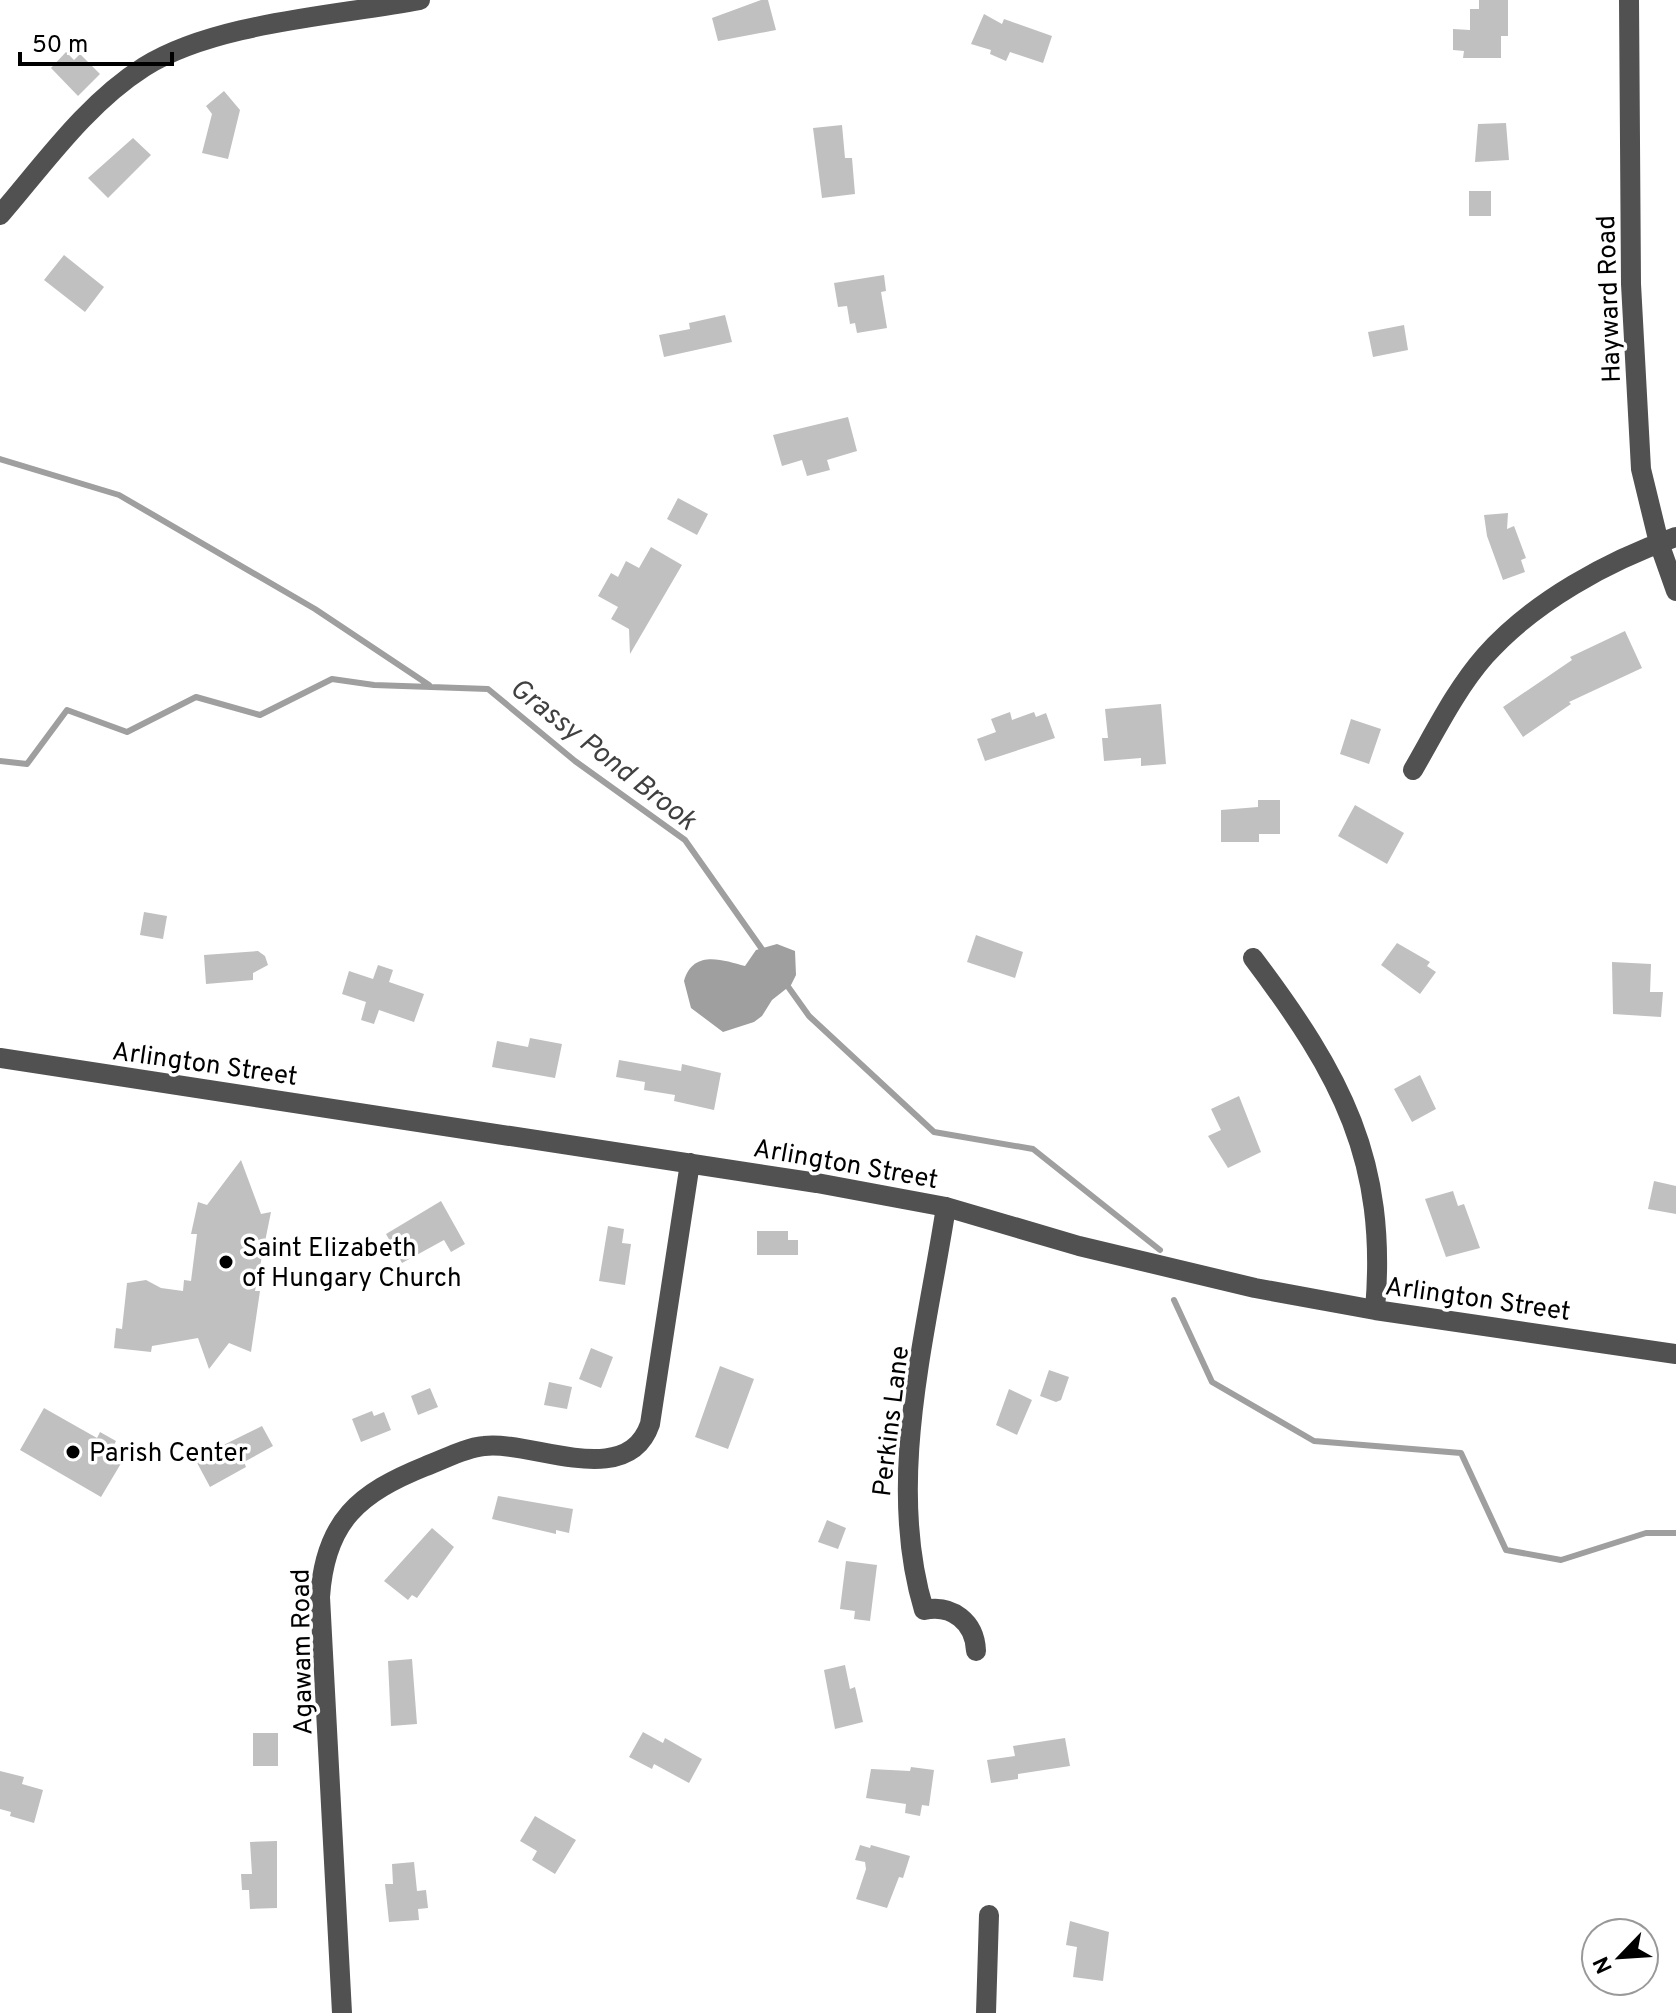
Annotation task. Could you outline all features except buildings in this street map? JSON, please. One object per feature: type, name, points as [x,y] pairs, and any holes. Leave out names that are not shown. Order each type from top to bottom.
[{"type":"street","points":[[0,215],[91,110],[144,67],[223,35],[420,0]]},
{"type":"street","name":"Hayward Road","points":[[1629,0],[1631,284],[1641,469],[1667,540],[1676,591]]},
{"type":"street","points":[[1413,770],[1484,657],[1520,622],[1567,590],[1667,540]]},
{"type":"street","points":[[1253,958],[1325,1064],[1360,1137],[1376,1215],[1379,1262],[1375,1310]]},
{"type":"street","name":"Arlington Street","points":[[0,1058],[690,1163],[946,1207],[1093,1249],[1255,1288],[1375,1310],[1676,1354]]},
{"type":"street","name":"Agawam Road","points":[[342,2013],[320,1597],[329,1544],[346,1515],[369,1495],[397,1477],[470,1449],[498,1445],[600,1459],[623,1454],[641,1443],[650,1424],[690,1163]]},
{"type":"street","name":"Perkins Lane","points":[[946,1207],[909,1451],[905,1508],[912,1565],[924,1610],[941,1609],[964,1620],[973,1634],[976,1651]]},
{"type":"street","points":[[986,2013],[989,1915]]},
{"type":"shaded area","points":[[777,944],[795,951],[796,975],[791,985],[772,1000],[754,1022],[723,1032],[691,1008],[684,981],[694,964],[710,959],[745,966],[756,950]]},
{"type":"waterway","points":[[0,459],[119,495],[315,609],[429,685]]},
{"type":"waterway","name":"Grassy Pond Brook","points":[[0,761],[27,764],[67,710],[127,732],[196,697],[260,715],[332,679],[374,685],[488,689],[575,761],[685,840],[764,952]]},
{"type":"waterway","name":"Grassy Pond Brook","points":[[784,981],[809,1016],[934,1132],[1033,1149],[1160,1250]]},
{"type":"waterway","name":"Grassy Pond Brook","points":[[1174,1300],[1212,1382],[1314,1441],[1461,1453],[1506,1550],[1561,1560],[1646,1533],[1676,1533]]},
{"type":"place","name":"Saint Elizabeth of Hungary Church","points":[[226,1262]]},
{"type":"place","name":"Parish Center","points":[[73,1452]]}]
